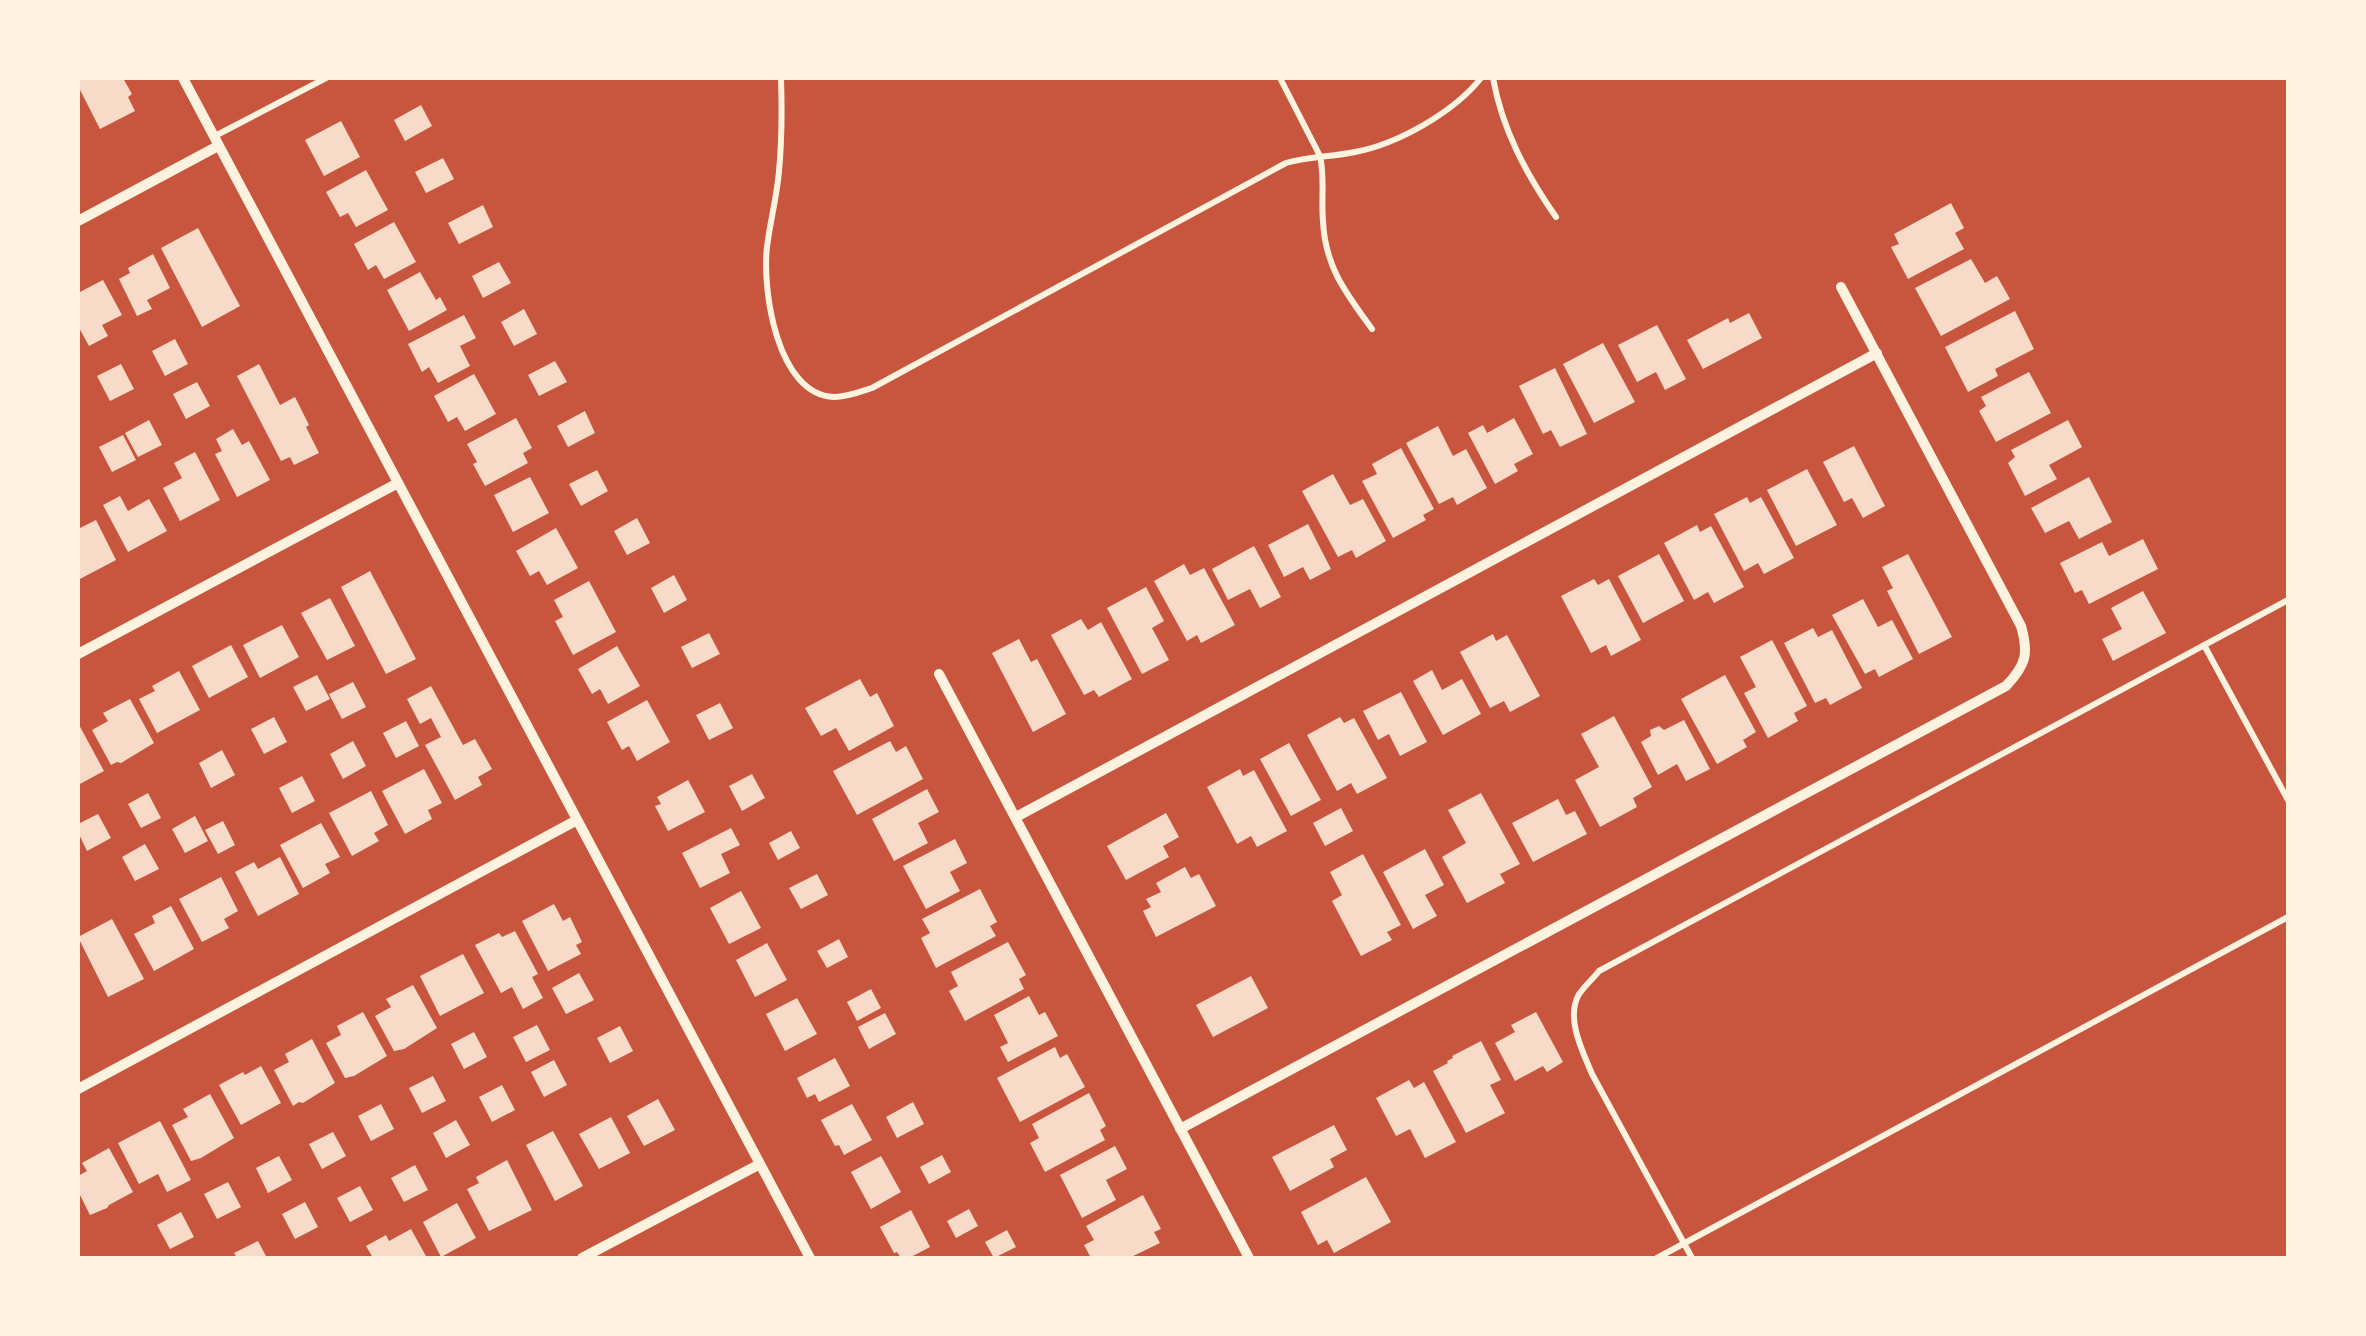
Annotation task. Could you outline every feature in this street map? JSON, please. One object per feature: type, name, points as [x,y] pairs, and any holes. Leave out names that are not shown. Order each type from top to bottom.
[{"type":"street","points":[[183,78],[810,1258]]},
{"type":"street","points":[[78,221],[216,142]]},
{"type":"street","points":[[1180,1129],[2006,686],[2018,674],[2025,659],[2026,643],[2021,626],[1841,286]]},
{"type":"street","points":[[1016,816],[1876,352]]},
{"type":"street","points":[[78,654],[398,482]]},
{"type":"street","points":[[940,674],[1250,1258]]},
{"type":"street","points":[[78,1089],[577,820]]},
{"type":"street","points":[[582,1258],[760,1164]]},
{"type":"lane","points":[[216,142],[326,78]]},
{"type":"lane","points":[[781,78],[780,166],[766,249],[766,286],[771,315],[790,366],[801,381],[832,397],[872,388],[1264,174],[1303,158],[1356,152],[1424,126],[1481,78]]},
{"type":"lane","points":[[1280,78],[1320,156],[1325,248],[1335,275],[1372,329]]},
{"type":"lane","points":[[1493,78],[1505,124],[1520,159],[1556,217]]},
{"type":"lane","points":[[1692,1258],[1592,1074],[1575,1024],[1578,995],[1614,962],[2288,600]]},
{"type":"lane","points":[[2204,645],[2288,800]]},
{"type":"lane","points":[[1656,1258],[2288,918]]},
{"type":"building","points":[[123,78],[135,111],[100,129],[78,86],[78,81]]},
{"type":"building","points":[[421,105],[432,126],[405,141],[394,120]]},
{"type":"building","points":[[341,121],[360,157],[324,176],[305,140]]},
{"type":"building","points":[[443,158],[454,179],[426,193],[415,172]]},
{"type":"building","points":[[366,170],[388,210],[356,227],[348,213],[340,217],[326,192]]},
{"type":"building","points":[[1951,203],[1964,228],[1955,233],[1964,249],[1908,279],[1891,247],[1899,244],[1894,234]]},
{"type":"building","points":[[483,205],[493,227],[459,244],[448,223]]},
{"type":"building","points":[[394,222],[416,262],[384,279],[376,265],[368,270],[354,244]]},
{"type":"building","points":[[198,228],[240,306],[202,327],[161,248]]},
{"type":"building","points":[[153,254],[170,288],[147,300],[152,309],[137,316],[119,279],[130,273],[128,268]]},
{"type":"building","points":[[1971,259],[1985,283],[1997,276],[2010,299],[1941,336],[1915,288]]},
{"type":"building","points":[[499,262],[511,283],[483,298],[472,276]]},
{"type":"building","points":[[420,272],[436,300],[440,297],[447,310],[409,331],[387,290]]},
{"type":"building","points":[[103,280],[122,315],[102,325],[108,336],[89,346],[78,326],[78,293]]},
{"type":"building","points":[[524,309],[537,334],[514,346],[501,322]]},
{"type":"building","points":[[2015,311],[2034,349],[1995,369],[1998,376],[1968,392],[1945,347]]},
{"type":"building","points":[[1749,313],[1762,338],[1703,369],[1687,340],[1728,318],[1730,323]]},
{"type":"building","points":[[464,315],[476,338],[460,346],[470,366],[438,383],[429,367],[422,372],[408,344]]},
{"type":"building","points":[[1657,325],[1686,379],[1665,390],[1656,372],[1637,382],[1618,345]]},
{"type":"building","points":[[175,339],[188,364],[165,376],[152,351]]},
{"type":"building","points":[[1603,343],[1635,402],[1594,423],[1563,364]]},
{"type":"building","points":[[555,361],[567,382],[539,396],[528,375]]},
{"type":"building","points":[[121,364],[134,389],[110,401],[97,376]]},
{"type":"building","points":[[259,364],[280,405],[295,397],[319,453],[294,465],[290,457],[281,461],[237,376]]},
{"type":"building","points":[[1555,368],[1587,434],[1560,447],[1551,430],[1543,434],[1519,386]]},
{"type":"building","points":[[2029,372],[2051,413],[1996,442],[1979,411],[1986,406],[1981,397]]},
{"type":"building","points":[[474,374],[496,414],[465,431],[457,417],[448,422],[434,396]]},
{"type":"building","points":[[197,382],[210,406],[186,419],[173,394]]},
{"type":"building","points":[[585,411],[595,433],[568,447],[557,426]]},
{"type":"building","points":[[516,418],[532,448],[523,453],[528,463],[485,486],[467,444]]},
{"type":"building","points":[[1514,418],[1533,454],[1514,464],[1518,471],[1495,484],[1468,433],[1483,425],[1487,433]]},
{"type":"building","points":[[149,420],[162,445],[138,457],[125,433]]},
{"type":"building","points":[[2068,420],[2082,447],[2049,465],[2057,479],[2025,496],[2008,463],[2015,457],[2011,450]]},
{"type":"building","points":[[1438,426],[1453,456],[1466,449],[1487,488],[1457,505],[1453,497],[1439,504],[1406,443]]},
{"type":"building","points":[[233,429],[242,445],[249,441],[270,480],[237,497],[215,454],[222,451],[216,439]]},
{"type":"building","points":[[123,435],[136,460],[112,472],[99,447]]},
{"type":"building","points":[[1854,446],[1885,506],[1863,518],[1852,498],[1844,502],[1823,462]]},
{"type":"building","points":[[1401,448],[1434,509],[1423,515],[1426,520],[1393,538],[1362,481],[1377,474],[1372,464]]},
{"type":"building","points":[[195,452],[220,500],[180,521],[163,488],[182,478],[174,463]]},
{"type":"building","points":[[1807,469],[1837,525],[1796,546],[1767,490]]},
{"type":"building","points":[[597,470],[608,491],[581,506],[569,484]]},
{"type":"building","points":[[1333,474],[1350,505],[1363,499],[1386,541],[1356,558],[1352,550],[1338,557],[1302,491]]},
{"type":"building","points":[[530,477],[549,513],[513,532],[494,495]]},
{"type":"building","points":[[2089,477],[2112,522],[2079,539],[2069,521],[2045,533],[2031,508]]},
{"type":"building","points":[[120,496],[128,511],[149,499],[167,531],[128,552],[103,505]]},
{"type":"building","points":[[1747,497],[1750,503],[1761,497],[1794,558],[1764,574],[1758,563],[1744,571],[1714,514]]},
{"type":"building","points":[[637,518],[650,543],[627,555],[614,531]]},
{"type":"building","points":[[96,520],[116,560],[78,580],[78,529]]},
{"type":"building","points":[[1308,524],[1331,569],[1310,580],[1303,567],[1284,577],[1268,545]]},
{"type":"building","points":[[1697,525],[1700,532],[1711,526],[1744,587],[1714,603],[1708,592],[1694,600],[1664,543]]},
{"type":"building","points":[[556,528],[578,568],[547,585],[539,571],[530,576],[516,551]]},
{"type":"building","points":[[2143,539],[2158,569],[2089,604],[2082,590],[2075,593],[2060,563],[2102,542],[2109,556]]},
{"type":"building","points":[[1254,546],[1281,597],[1260,608],[1250,589],[1228,600],[1212,569]]},
{"type":"building","points":[[1659,554],[1684,601],[1643,623],[1618,576]]},
{"type":"building","points":[[1908,554],[1952,637],[1919,654],[1887,591],[1893,588],[1882,567]]},
{"type":"building","points":[[1184,564],[1190,575],[1204,568],[1235,625],[1201,643],[1197,635],[1187,641],[1154,581]]},
{"type":"building","points":[[370,571],[416,659],[386,674],[341,587]]},
{"type":"building","points":[[674,575],[687,600],[664,613],[651,588]]},
{"type":"building","points":[[1594,579],[1598,585],[1609,579],[1641,640],[1611,656],[1606,645],[1591,653],[1561,596]]},
{"type":"building","points":[[589,581],[616,632],[573,655],[555,621],[563,617],[554,600]]},
{"type":"building","points":[[1146,587],[1164,621],[1152,628],[1169,660],[1142,674],[1107,608]]},
{"type":"building","points":[[2143,591],[2166,633],[2113,661],[2102,639],[2122,629],[2111,608]]},
{"type":"building","points":[[330,598],[355,646],[327,660],[301,613]]},
{"type":"building","points":[[1863,599],[1878,627],[1892,620],[1913,659],[1879,677],[1875,669],[1865,674],[1832,615]]},
{"type":"building","points":[[1081,619],[1088,630],[1101,622],[1132,679],[1099,697],[1094,690],[1084,695],[1051,635]]},
{"type":"building","points":[[282,625],[299,657],[260,678],[243,645]]},
{"type":"building","points":[[1813,628],[1818,637],[1832,630],[1862,688],[1830,705],[1826,698],[1815,703],[1784,643]]},
{"type":"building","points":[[709,633],[720,654],[692,668],[681,647]]},
{"type":"building","points":[[1493,634],[1496,641],[1507,635],[1540,696],[1510,712],[1504,701],[1490,708],[1460,652]]},
{"type":"building","points":[[1019,639],[1031,662],[1037,659],[1066,714],[1033,732],[992,653]]},
{"type":"building","points":[[1772,640],[1807,706],[1794,713],[1798,721],[1768,738],[1744,693],[1756,687],[1740,657]]},
{"type":"building","points":[[231,645],[248,677],[209,698],[192,666]]},
{"type":"building","points":[[617,646],[640,686],[608,704],[600,689],[592,694],[578,669]]},
{"type":"building","points":[[1432,670],[1442,690],[1462,679],[1481,714],[1443,735],[1413,681]]},
{"type":"building","points":[[179,671],[200,710],[157,733],[139,699],[155,691],[152,686]]},
{"type":"building","points":[[317,675],[330,699],[306,711],[293,687]]},
{"type":"building","points":[[1725,675],[1756,732],[1743,740],[1747,747],[1717,764],[1681,699]]},
{"type":"building","points":[[860,679],[870,697],[877,693],[894,726],[849,751],[836,728],[821,736],[805,708]]},
{"type":"building","points":[[353,682],[366,707],[342,719],[329,694]]},
{"type":"building","points":[[431,686],[463,745],[475,739],[492,769],[478,777],[482,785],[455,800],[425,745],[441,737],[431,718],[420,724],[407,699]]},
{"type":"building","points":[[1401,692],[1427,742],[1400,756],[1389,734],[1378,740],[1363,711]]},
{"type":"building","points":[[130,699],[154,743],[111,765],[92,730],[108,721],[103,713]]},
{"type":"building","points":[[647,700],[670,742],[637,761],[629,746],[622,750],[607,722]]},
{"type":"building","points":[[720,703],[733,728],[709,740],[696,715]]},
{"type":"building","points":[[1614,716],[1652,787],[1633,798],[1637,807],[1600,827],[1575,780],[1599,767],[1581,734]]},
{"type":"building","points":[[274,717],[287,742],[264,754],[251,729]]},
{"type":"building","points":[[1340,717],[1344,723],[1354,718],[1387,778],[1357,794],[1351,783],[1337,791],[1307,735]]},
{"type":"building","points":[[1684,720],[1710,769],[1686,781],[1677,764],[1658,775],[1641,742],[1651,736],[1650,730],[1659,726],[1664,730]]},
{"type":"building","points":[[406,721],[419,746],[396,758],[383,733]]},
{"type":"building","points":[[78,723],[104,771],[78,785]]},
{"type":"building","points":[[353,741],[366,766],[343,779],[330,754]]},
{"type":"building","points":[[890,741],[896,752],[906,746],[923,779],[857,815],[833,771]]},
{"type":"building","points":[[1289,743],[1321,800],[1291,816],[1260,759]]},
{"type":"building","points":[[222,750],[235,775],[211,788],[199,763]]},
{"type":"building","points":[[424,769],[442,803],[428,810],[432,819],[405,834],[382,791]]},
{"type":"building","points":[[1240,769],[1243,776],[1254,770],[1287,831],[1257,847],[1251,836],[1237,844],[1207,787]]},
{"type":"building","points":[[752,774],[765,798],[742,811],[729,786]]},
{"type":"building","points":[[302,776],[315,801],[292,813],[279,788]]},
{"type":"building","points":[[688,780],[705,812],[668,831],[655,806],[661,804],[657,797]]},
{"type":"building","points":[[927,789],[939,812],[918,823],[928,843],[894,861],[872,819]]},
{"type":"building","points":[[371,791],[388,825],[374,833],[379,841],[352,856],[329,813]]},
{"type":"building","points":[[148,793],[161,818],[141,828],[128,804]]},
{"type":"building","points":[[1481,793],[1520,864],[1500,874],[1505,883],[1467,903],[1442,857],[1466,843],[1448,810]]},
{"type":"building","points":[[1558,799],[1566,815],[1575,811],[1587,834],[1533,862],[1512,823]]},
{"type":"building","points":[[1341,808],[1353,831],[1325,846],[1313,823]]},
{"type":"building","points":[[1166,813],[1179,837],[1163,846],[1169,857],[1126,880],[1107,846]]},
{"type":"building","points":[[98,814],[111,838],[87,851],[78,824]]},
{"type":"building","points":[[195,816],[208,841],[185,853],[172,829]]},
{"type":"building","points":[[223,821],[235,845],[218,854],[205,830]]},
{"type":"building","points":[[321,823],[340,857],[325,864],[330,873],[303,888],[280,845]]},
{"type":"building","points":[[731,828],[740,845],[721,854],[730,873],[700,888],[682,853]]},
{"type":"building","points":[[791,831],[800,848],[778,860],[769,843]]},
{"type":"building","points":[[955,839],[967,863],[950,872],[960,891],[926,909],[903,866]]},
{"type":"building","points":[[145,844],[159,869],[135,881],[122,857]]},
{"type":"building","points":[[1425,849],[1444,885],[1425,895],[1437,916],[1413,929],[1383,872]]},
{"type":"building","points":[[1363,854],[1401,925],[1387,932],[1392,940],[1361,956],[1332,901],[1342,895],[1330,872]]},
{"type":"building","points":[[280,857],[299,894],[258,916],[235,872],[254,862],[258,869]]},
{"type":"building","points":[[1185,867],[1191,878],[1199,874],[1216,906],[1156,937],[1143,911],[1151,907],[1146,899],[1161,892],[1156,883]]},
{"type":"building","points":[[817,874],[828,895],[801,909],[789,888]]},
{"type":"building","points":[[221,877],[238,911],[224,919],[229,928],[202,942],[179,899]]},
{"type":"building","points":[[980,889],[997,922],[990,926],[996,936],[936,968],[921,938],[930,933],[922,919]]},
{"type":"building","points":[[741,891],[761,928],[729,944],[710,908]]},
{"type":"building","points":[[554,904],[563,921],[570,917],[582,942],[576,945],[581,954],[548,971],[522,921]]},
{"type":"building","points":[[171,906],[194,949],[154,971],[134,934],[155,923],[152,916]]},
{"type":"building","points":[[112,919],[144,979],[108,997],[78,937]]},
{"type":"building","points":[[515,931],[538,974],[532,977],[543,998],[523,1009],[512,987],[501,993],[475,945],[499,933],[502,937]]},
{"type":"building","points":[[839,939],[848,957],[827,968],[817,951]]},
{"type":"building","points":[[1008,942],[1026,975],[1019,979],[1024,989],[965,1021],[949,991],[958,986],[951,972]]},
{"type":"building","points":[[767,943],[787,980],[755,997],[736,960]]},
{"type":"building","points":[[463,954],[484,993],[440,1016],[420,976]]},
{"type":"building","points":[[579,973],[594,1000],[566,1014],[552,988]]},
{"type":"building","points":[[1251,976],[1268,1008],[1213,1037],[1196,1005]]},
{"type":"building","points":[[413,985],[437,1028],[394,1051],[375,1016],[391,1007],[386,999]]},
{"type":"building","points":[[871,989],[881,1008],[857,1021],[847,1002]]},
{"type":"building","points":[[1029,996],[1039,1015],[1045,1012],[1058,1036],[1008,1062],[1000,1047],[1008,1043],[994,1015]]},
{"type":"building","points":[[797,998],[817,1034],[785,1051],[766,1014]]},
{"type":"building","points":[[363,1012],[387,1056],[345,1078],[326,1043],[341,1035],[337,1026]]},
{"type":"building","points":[[1536,1012],[1563,1062],[1547,1072],[1543,1066],[1515,1081],[1495,1043],[1515,1032],[1511,1025]]},
{"type":"building","points":[[885,1013],[896,1034],[869,1049],[858,1027]]},
{"type":"building","points":[[537,1025],[550,1050],[526,1062],[513,1037]]},
{"type":"building","points":[[620,1026],[633,1051],[610,1063],[597,1038]]},
{"type":"building","points":[[474,1032],[487,1057],[464,1069],[451,1044]]},
{"type":"building","points":[[312,1039],[335,1083],[293,1106],[274,1070],[289,1062],[285,1054]]},
{"type":"building","points":[[1481,1041],[1501,1080],[1490,1085],[1505,1113],[1466,1133],[1433,1071]]},
{"type":"building","points":[[1055,1047],[1060,1058],[1067,1054],[1085,1087],[1020,1122],[997,1078]]},
{"type":"building","points":[[835,1058],[850,1086],[819,1102],[815,1094],[807,1098],[797,1078]]},
{"type":"building","points":[[554,1060],[567,1085],[544,1097],[531,1072]]},
{"type":"building","points":[[261,1066],[281,1103],[241,1125],[219,1085]]},
{"type":"building","points":[[433,1076],[446,1101],[422,1113],[409,1088]]},
{"type":"building","points":[[1409,1080],[1414,1088],[1424,1082],[1456,1142],[1425,1158],[1410,1129],[1396,1136],[1376,1098]]},
{"type":"building","points":[[502,1085],[515,1110],[492,1122],[479,1097]]},
{"type":"building","points":[[1089,1093],[1106,1126],[1100,1130],[1105,1140],[1045,1172],[1030,1143],[1039,1138],[1032,1124]]},
{"type":"building","points":[[210,1094],[234,1138],[191,1161],[172,1125],[188,1117],[183,1109]]},
{"type":"building","points":[[658,1099],[675,1130],[644,1146],[627,1116]]},
{"type":"building","points":[[913,1102],[924,1124],[897,1138],[886,1117]]},
{"type":"building","points":[[381,1104],[394,1129],[371,1141],[358,1116]]},
{"type":"building","points":[[852,1104],[872,1140],[844,1155],[821,1120]]},
{"type":"building","points":[[611,1117],[630,1153],[599,1169],[579,1134]]},
{"type":"building","points":[[456,1120],[470,1145],[446,1158],[433,1133]]},
{"type":"building","points":[[160,1121],[191,1180],[167,1192],[158,1174],[139,1184],[118,1143]]},
{"type":"building","points":[[1334,1125],[1347,1150],[1330,1159],[1334,1167],[1290,1191],[1272,1157]]},
{"type":"building","points":[[553,1131],[583,1186],[555,1201],[526,1145]]},
{"type":"building","points":[[333,1132],[346,1156],[322,1169],[309,1144]]},
{"type":"building","points":[[1115,1146],[1127,1169],[1106,1180],[1116,1200],[1082,1218],[1060,1175]]},
{"type":"building","points":[[109,1148],[133,1192],[90,1215],[78,1191],[78,1176],[87,1171],[82,1163]]},
{"type":"building","points":[[942,1155],[951,1172],[929,1184],[920,1167]]},
{"type":"building","points":[[279,1156],[292,1180],[268,1193],[256,1168]]},
{"type":"building","points":[[881,1156],[901,1192],[871,1209],[851,1172]]},
{"type":"building","points":[[507,1160],[532,1210],[489,1231],[467,1189],[479,1183],[476,1177]]},
{"type":"building","points":[[415,1165],[428,1190],[404,1202],[391,1178]]},
{"type":"building","points":[[1366,1177],[1391,1222],[1334,1253],[1327,1240],[1318,1245],[1301,1212]]},
{"type":"building","points":[[228,1182],[241,1207],[217,1219],[204,1194]]},
{"type":"building","points":[[360,1186],[373,1210],[350,1222],[337,1198]]},
{"type":"building","points":[[1143,1195],[1161,1229],[1154,1232],[1160,1243],[1129,1258],[1091,1258],[1084,1245],[1094,1240],[1086,1226]]},
{"type":"building","points":[[305,1202],[318,1227],[295,1239],[282,1214]]},
{"type":"building","points":[[457,1203],[476,1238],[441,1257],[423,1222]]},
{"type":"building","points":[[969,1209],[978,1226],[956,1238],[947,1221]]},
{"type":"building","points":[[911,1210],[930,1247],[901,1258],[880,1227]]},
{"type":"building","points":[[181,1212],[194,1237],[170,1249],[157,1225]]},
{"type":"building","points":[[411,1229],[427,1258],[373,1258],[366,1246],[386,1235],[389,1241]]},
{"type":"building","points":[[1007,1230],[1016,1247],[994,1258],[985,1242]]},
{"type":"building","points":[[258,1241],[267,1258],[237,1258],[234,1253]]}]
